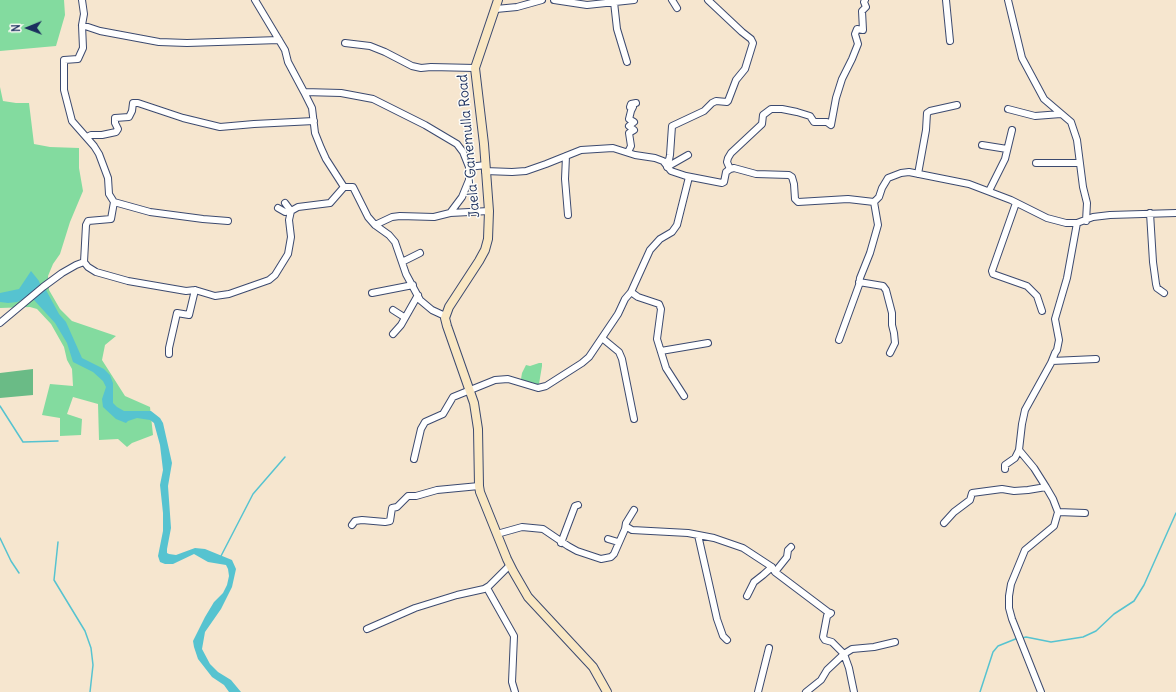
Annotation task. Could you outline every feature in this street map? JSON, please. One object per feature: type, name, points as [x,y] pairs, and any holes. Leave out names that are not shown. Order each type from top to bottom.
[{"type":"main road","name":"Jaela-Ganemulla Road","points":[[445,316],[449,307],[485,250],[488,233],[489,211],[484,144],[475,68],[498,0]]},
{"type":"main road","points":[[445,316],[447,326],[474,403],[478,429],[479,486],[483,501],[510,565],[528,597],[593,667],[607,692]]},
{"type":"street","points":[[82,0],[84,14],[82,25],[83,48],[78,59],[64,60],[64,90],[72,121],[94,146],[108,178],[109,194],[114,202],[111,219],[88,222],[86,225],[84,262],[88,267],[96,272],[117,278],[178,290],[195,290],[215,296],[229,294],[269,280],[275,275],[288,254],[290,237],[289,220],[291,211],[285,203]]},
{"type":"street","points":[[255,0],[285,50],[288,62],[312,108],[316,132],[326,159],[344,187]]},
{"type":"street","points":[[496,9],[517,8],[542,0]]},
{"type":"street","points":[[554,0],[587,5],[634,0]]},
{"type":"street","points":[[672,0],[677,8]]},
{"type":"street","points":[[666,165],[670,155],[672,126],[704,111],[716,101],[728,101],[736,80],[745,69],[753,43],[751,39],[708,0]]},
{"type":"street","points":[[730,169],[727,162],[728,158],[744,140],[762,124],[763,115],[771,109],[782,109],[797,112],[810,116],[814,122],[827,122],[831,125],[836,98],[842,79],[858,44],[855,34],[857,29],[862,30],[862,11],[866,7],[864,2],[865,0]]},
{"type":"street","points":[[946,0],[950,41]]},
{"type":"street","points":[[1008,0],[1022,58],[1044,99],[1070,122],[1078,140],[1079,163],[1087,204],[1086,221]]},
{"type":"street","points":[[614,2],[618,29],[627,62]]},
{"type":"street","points":[[82,25],[100,31],[159,42],[279,40]]},
{"type":"street","points":[[345,43],[370,46],[412,66],[421,68],[475,68]]},
{"type":"street","points":[[304,92],[341,93],[373,99],[425,125],[457,144],[470,167],[469,180],[466,190],[458,204],[450,213]]},
{"type":"street","points":[[87,137],[91,135],[102,135],[116,132],[118,129],[115,123],[115,118],[129,116],[132,111],[133,103],[138,103],[183,118],[220,127],[314,121]]},
{"type":"street","points":[[628,152],[631,146],[629,133],[634,130],[629,126],[634,122],[630,119],[633,107],[630,107],[631,104],[636,103]]},
{"type":"street","points":[[918,174],[926,130],[926,113],[957,105]]},
{"type":"street","points":[[1008,109],[1035,116],[1061,114]]},
{"type":"street","points":[[989,191],[1005,159],[1012,130]]},
{"type":"street","points":[[982,144],[1007,149]]},
{"type":"street","points":[[470,167],[512,172],[526,171],[581,150],[613,148],[635,155],[656,158],[666,165],[671,171],[690,177],[722,183],[724,182],[726,172],[734,168],[756,174],[789,175],[792,177],[795,199],[798,202],[848,199],[874,202]]},
{"type":"street","points":[[666,165],[688,155]]},
{"type":"street","points":[[566,156],[565,179],[568,215]]},
{"type":"street","points":[[1036,163],[1079,163]]},
{"type":"street","points":[[874,202],[879,197],[888,178],[901,173],[909,172],[969,184],[989,191],[1046,218],[1056,221],[1077,223],[1086,221],[1093,217],[1104,215],[1176,213]]},
{"type":"street","points":[[414,459],[421,429],[425,422],[443,414],[453,397],[495,380],[502,379],[508,379],[538,388],[546,386],[589,357],[618,314],[625,299],[631,292],[650,250],[660,238],[672,232],[677,225],[690,177]]},
{"type":"street","points":[[278,208],[285,212],[291,211],[298,207],[330,203],[344,187],[353,187],[368,217],[395,242],[406,274],[420,300],[432,310],[445,316]]},
{"type":"street","points":[[114,202],[150,212],[203,219],[228,220]]},
{"type":"street","points":[[839,340],[878,225],[874,202]]},
{"type":"street","points":[[1016,203],[992,271],[993,274],[1026,286],[1037,296],[1042,310]]},
{"type":"street","points":[[375,225],[392,217],[400,216],[434,217],[450,213],[489,211]]},
{"type":"street","points":[[1150,213],[1156,284],[1157,288],[1164,293]]},
{"type":"street","points":[[1005,470],[1005,465],[1015,458],[1019,450],[1025,410],[1052,361],[1054,353],[1057,350],[1059,340],[1055,319],[1072,259],[1077,223]]},
{"type":"street","points":[[402,262],[420,253]]},
{"type":"street","points":[[0,323],[44,287],[71,268],[84,262]]},
{"type":"street","points":[[859,282],[883,286],[886,290],[892,313],[895,343],[890,353]]},
{"type":"street","points":[[372,293],[413,285]]},
{"type":"street","points":[[169,354],[177,313],[189,315],[195,290]]},
{"type":"street","points":[[631,292],[638,297],[659,304],[661,309],[657,339],[666,368],[684,396]]},
{"type":"street","points":[[393,334],[401,324],[418,295]]},
{"type":"street","points":[[393,310],[404,317]]},
{"type":"street","points":[[602,338],[619,352],[622,359],[634,419]]},
{"type":"street","points":[[661,351],[708,343]]},
{"type":"street","points":[[1052,361],[1096,359]]},
{"type":"street","points":[[1019,450],[1034,468],[1046,487],[1058,512],[1054,526],[1025,550],[1011,584],[1009,596],[1009,608],[1012,619],[1041,692]]},
{"type":"street","points":[[352,525],[355,521],[362,520],[390,521],[392,508],[398,507],[408,496],[416,496],[437,490],[479,486]]},
{"type":"street","points":[[944,524],[954,512],[970,500],[972,493],[1002,489],[1014,491],[1046,487]]},
{"type":"street","points":[[561,543],[575,506],[578,505]]},
{"type":"street","points":[[497,534],[522,527],[543,529],[561,543],[577,551],[601,558],[611,557],[614,554],[625,529],[626,523],[634,510]]},
{"type":"street","points":[[1058,512],[1085,513]]},
{"type":"street","points":[[625,529],[627,527],[632,530],[683,532],[714,538],[743,548],[773,569],[831,613],[827,616],[823,637],[825,640],[832,642],[844,654],[849,668],[854,692]]},
{"type":"street","points":[[698,535],[717,619],[726,640]]},
{"type":"street","points":[[608,539],[618,542]]},
{"type":"street","points":[[747,596],[754,582],[787,557],[790,546]]},
{"type":"street","points":[[367,629],[415,608],[487,588],[510,565]]},
{"type":"street","points":[[487,588],[514,636],[512,682],[515,692]]},
{"type":"street","points":[[806,692],[820,680],[827,670],[844,654],[852,649],[874,647],[895,642]]},
{"type":"street","points":[[758,692],[769,648]]},
{"type":"green space","points":[[0,0],[64,0],[65,15],[56,46],[0,51]]},
{"type":"green space","points":[[0,87],[3,101],[29,103],[34,144],[50,147],[79,148],[79,168],[83,191],[70,222],[60,254],[53,264],[48,276],[49,290],[60,309],[72,321],[116,336],[105,345],[102,360],[125,396],[150,407],[153,435],[132,443],[127,447],[118,439],[99,440],[98,404],[73,397],[67,414],[82,419],[81,435],[60,436],[60,418],[42,415],[50,384],[73,386],[72,369],[67,360],[64,347],[51,324],[37,309],[30,307],[0,308]]},
{"type":"green space","points":[[542,363],[542,366],[539,384],[523,381],[521,379],[526,365],[530,366]]},
{"type":"green space","points":[[33,369],[33,395],[0,398],[0,373]]},
{"type":"water","points":[[31,271],[39,281],[41,287],[46,290],[59,314],[66,322],[82,358],[104,369],[110,375],[113,383],[113,403],[124,411],[151,411],[160,418],[163,423],[172,463],[168,486],[171,528],[167,553],[176,555],[195,548],[205,549],[232,560],[236,569],[232,587],[221,609],[205,632],[202,649],[210,664],[218,672],[231,680],[241,692],[229,692],[224,685],[212,677],[198,659],[193,641],[214,602],[223,593],[227,585],[229,576],[228,569],[226,565],[208,562],[194,554],[173,564],[165,564],[160,562],[158,556],[163,531],[163,513],[160,485],[163,470],[160,445],[154,423],[150,420],[137,418],[126,423],[116,419],[103,407],[102,399],[106,387],[103,381],[93,372],[73,362],[67,343],[55,323],[34,300],[26,298],[17,302],[0,302],[0,293],[19,289]]},
{"type":"waterway","points":[[0,406],[23,442],[58,441]]},
{"type":"waterway","points":[[221,556],[253,494],[285,457]]},
{"type":"waterway","points":[[1022,638],[1026,637],[1051,642],[1083,637],[1096,631],[1114,614],[1134,601],[1144,585],[1176,513]]},
{"type":"waterway","points":[[0,538],[11,561],[19,573]]},
{"type":"waterway","points":[[58,542],[54,580],[85,631],[91,648],[93,665],[90,692]]},
{"type":"waterway","points":[[980,692],[993,652],[998,646],[1018,638]]}]
